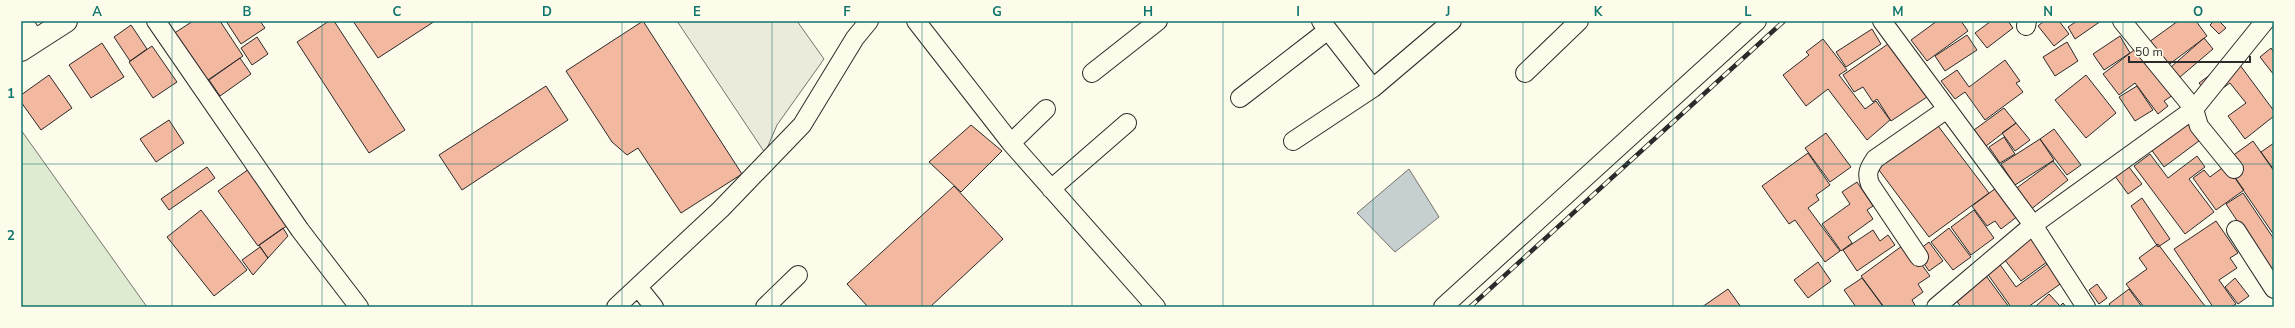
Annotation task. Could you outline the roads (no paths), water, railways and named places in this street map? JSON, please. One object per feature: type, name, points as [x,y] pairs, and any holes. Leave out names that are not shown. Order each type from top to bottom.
[{"type":"highway","points":[[28,46],[66,21]]},
{"type":"street","points":[[23,21],[28,46]]},
{"type":"street","points":[[156,21],[300,230],[359,307]]},
{"type":"street","points":[[616,307],[721,209],[802,125],[855,38],[869,21]]},
{"type":"street","points":[[916,21],[1011,143],[1156,307]]},
{"type":"street","points":[[1092,73],[1158,21]]},
{"type":"street","points":[[1293,141],[1373,88],[1452,21]]},
{"type":"street","points":[[1524,73],[1579,21]]},
{"type":"street","points":[[1443,307],[1757,21]]},
{"type":"street","points":[[1882,21],[2034,225],[2086,307]]},
{"type":"street","points":[[2122,21],[2194,109],[2199,126],[2234,169]]},
{"type":"street","points":[[1936,307],[2034,225],[2194,109],[2265,21]]},
{"type":"street","points":[[1240,98],[1325,25],[1373,88]]},
{"type":"street","points":[[1011,143],[1046,109]]},
{"type":"street","points":[[1919,257],[1870,184],[1868,177],[1869,168],[1875,159],[1947,109]]},
{"type":"street","points":[[1051,189],[1127,123]]},
{"type":"street","points":[[2236,230],[2274,289]]},
{"type":"street","points":[[765,307],[798,275]]},
{"type":"street","points":[[638,287],[654,307]]},
{"type":"railway","points":[[1470,307],[1784,21]]}]
